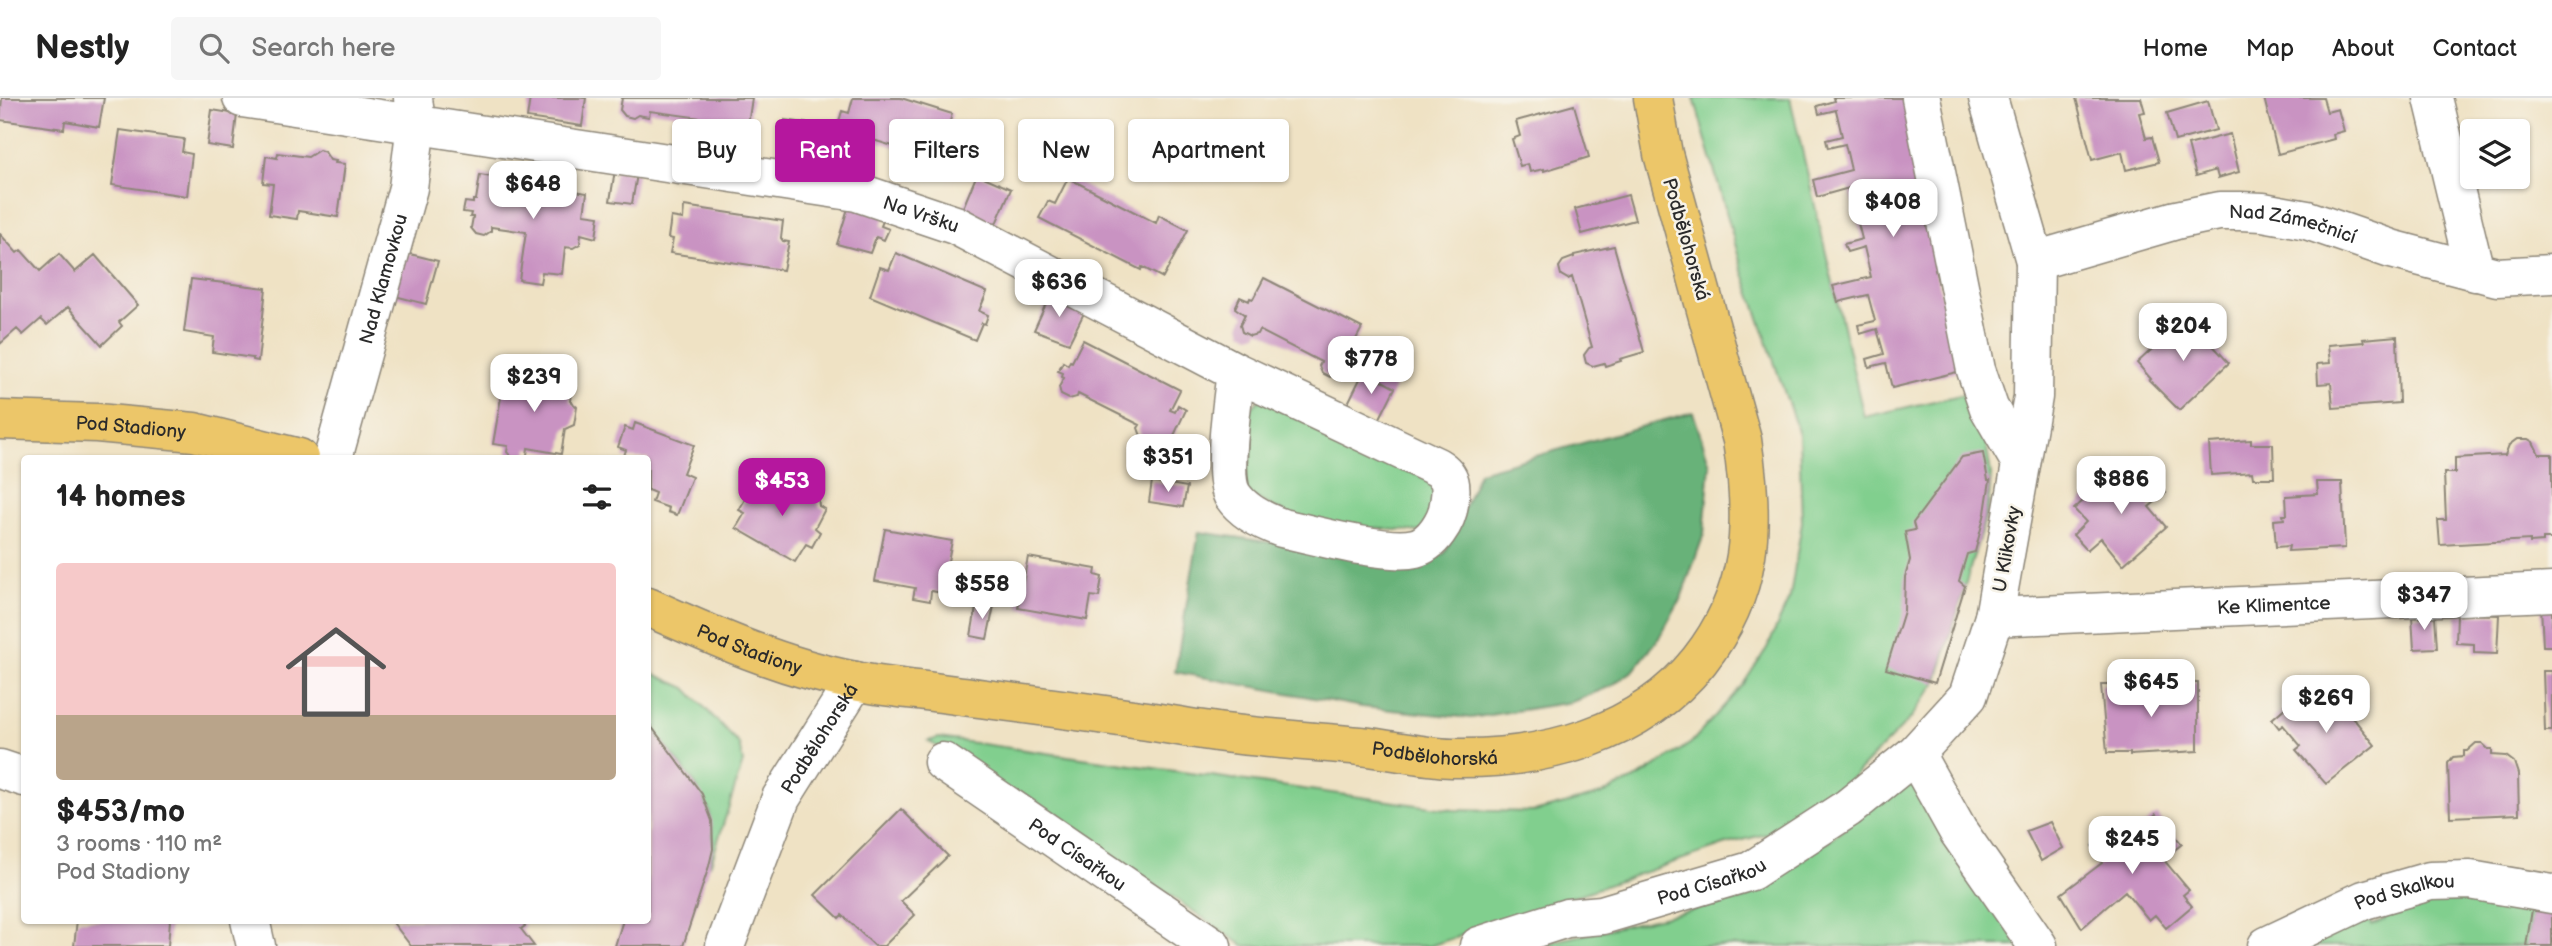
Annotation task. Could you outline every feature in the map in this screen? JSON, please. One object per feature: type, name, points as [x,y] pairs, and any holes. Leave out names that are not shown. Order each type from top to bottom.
[{"type":"main road","name":"Podbělohorská","points":[[855,681],[1230,734],[1451,758],[1551,749],[1615,729],[1641,714],[1688,674],[1710,647],[1728,617],[1740,586],[1747,553],[1750,517],[1742,440],[1663,154],[1653,98]]},
{"type":"main road","name":"Pod Stadiony","points":[[0,420],[97,423],[194,432],[287,455]]},
{"type":"main road","name":"Pod Stadiony","points":[[651,608],[757,654],[855,681]]},
{"type":"street","name":"Na Vršku","points":[[243,98],[414,111],[857,192],[956,225],[1237,372],[1447,473],[1451,483],[1448,510],[1427,542],[1417,548],[1405,550],[1377,547],[1282,528],[1269,524],[1243,507],[1232,494],[1228,474],[1237,372]]},
{"type":"street","points":[[1921,98],[1976,370],[1989,408],[2021,463]]},
{"type":"street","name":"U Klikovky","points":[[1915,754],[1968,696],[1994,617],[2033,397],[2035,261],[1988,98]]},
{"type":"street","points":[[2433,98],[2475,272]]},
{"type":"street","name":"Nad Klamovkou","points":[[334,455],[408,188],[414,111]]},
{"type":"street","name":"Nad Zámečnicí","points":[[2035,261],[2176,220],[2219,211],[2240,211],[2307,220],[2391,248],[2497,277],[2552,274]]},
{"type":"street","name":"Ke Klimentce","points":[[1994,617],[2552,592]]},
{"type":"street","name":"Podbělohorská","points":[[725,946],[781,798],[855,681]]},
{"type":"street","points":[[1915,754],[1958,831],[2038,946]]},
{"type":"street","name":"Pod Císařkou","points":[[1479,946],[1567,918],[1602,915],[1751,871],[1848,808],[1915,754]]},
{"type":"street","name":"Pod Císařkou","points":[[943,762],[1212,946]]},
{"type":"street","points":[[0,769],[21,776]]},
{"type":"street","name":"Pod Skalkou","points":[[2267,946],[2364,900],[2430,881],[2470,880],[2552,894]]},
{"type":"street","points":[[251,924],[256,946]]},
{"type":"green space","points":[[1694,98],[1790,98],[1864,417],[1978,391],[1991,474],[1988,508],[1936,683],[1910,719],[1838,792],[1770,833],[1727,844],[1430,946],[1244,946],[1091,841],[928,741],[939,738],[1453,810],[1534,812],[1602,794],[1639,777],[1691,743],[1742,686],[1767,648],[1790,597],[1802,522],[1799,435],[1741,265]]},
{"type":"green space","points":[[1260,399],[1426,478],[1439,499],[1422,532],[1306,523],[1243,492],[1249,411]]},
{"type":"green space","points":[[1693,412],[1710,465],[1704,534],[1681,598],[1659,638],[1634,670],[1611,686],[1572,702],[1471,718],[1362,707],[1175,672],[1199,532],[1419,564],[1445,553],[1479,472]]},
{"type":"green space","points":[[651,672],[686,688],[739,744],[743,762],[710,866],[713,838],[709,810],[696,785],[651,726]]},
{"type":"green space","points":[[1910,764],[2020,946],[1533,946],[1747,898],[1842,831]]},
{"type":"green space","points":[[2469,900],[2532,910],[2526,946],[2302,946],[2368,916],[2372,925],[2385,920],[2382,913],[2393,910]]},
{"type":"building","points":[[2,98],[104,98],[99,127],[65,121],[64,129],[0,120]]},
{"type":"building","points":[[530,98],[586,98],[582,126],[527,118]]},
{"type":"building","points":[[622,98],[752,98],[749,119],[709,119],[650,111],[649,117],[638,115],[633,118],[625,116],[620,110]]},
{"type":"building","points":[[853,98],[901,98],[952,114],[951,119],[889,119],[889,145],[875,141],[875,119],[840,119],[842,111],[849,113]]},
{"type":"building","points":[[1833,98],[1906,98],[1942,268],[1935,270],[1961,371],[1892,388],[1886,363],[1869,367],[1867,359],[1884,354],[1877,329],[1860,334],[1858,325],[1875,321],[1868,295],[1838,302],[1833,286],[1871,277],[1864,247],[1847,252],[1844,244],[1862,239],[1849,188],[1817,197],[1813,180],[1851,170],[1845,144],[1828,148],[1826,140],[1842,136],[1836,110],[1819,114],[1817,106],[1834,101]]},
{"type":"building","points":[[2076,98],[2141,98],[2145,112],[2139,113],[2146,138],[2152,137],[2159,162],[2126,170],[2122,152],[2092,160]]},
{"type":"building","points":[[2264,98],[2323,98],[2327,112],[2338,109],[2344,131],[2333,134],[2334,139],[2278,154]]},
{"type":"building","points":[[2208,101],[2216,130],[2175,141],[2167,113]]},
{"type":"building","points":[[1574,105],[1589,157],[1544,171],[1530,172],[1528,164],[1520,166],[1512,139],[1520,136],[1516,121]]},
{"type":"building","points":[[212,110],[237,114],[233,149],[207,145]]},
{"type":"building","points":[[120,130],[184,139],[182,152],[192,154],[187,196],[112,185]]},
{"type":"building","points":[[2230,134],[2239,172],[2218,178],[2216,170],[2196,176],[2188,145]]},
{"type":"building","points":[[319,150],[325,152],[335,163],[345,164],[338,217],[298,211],[297,219],[269,215],[273,184],[263,183],[266,156],[277,158],[278,153],[308,157]]},
{"type":"building","points":[[615,170],[637,174],[632,204],[610,201]]},
{"type":"building","points":[[480,175],[587,193],[584,214],[599,216],[596,238],[581,234],[580,244],[573,248],[565,247],[562,274],[542,272],[540,283],[519,280],[526,232],[491,227],[491,231],[484,236],[476,234],[471,228],[471,213],[463,212],[465,202],[473,203],[473,200],[476,200]]},
{"type":"building","points":[[974,182],[995,182],[1011,189],[995,226],[962,210]]},
{"type":"building","points":[[1066,182],[1076,182],[1156,223],[1159,215],[1188,230],[1163,278],[1142,267],[1141,270],[1039,218],[1048,201],[1055,204]]},
{"type":"building","points":[[1628,195],[1635,220],[1582,234],[1575,209]]},
{"type":"building","points":[[849,205],[885,216],[881,226],[889,229],[884,240],[876,237],[870,253],[837,244]]},
{"type":"building","points":[[684,206],[783,221],[781,238],[789,242],[783,270],[670,253],[673,239],[668,238],[671,217],[683,219]]},
{"type":"building","points":[[0,234],[17,253],[21,250],[40,271],[59,254],[75,272],[95,255],[138,305],[119,322],[122,326],[102,345],[68,307],[47,325],[41,319],[23,335],[17,329],[0,344]]},
{"type":"building","points":[[1614,246],[1644,352],[1605,366],[1604,363],[1593,366],[1586,363],[1584,355],[1592,347],[1572,277],[1568,279],[1561,275],[1559,267],[1563,261],[1574,255]]},
{"type":"building","points":[[402,252],[438,261],[426,304],[391,295]]},
{"type":"building","points":[[896,253],[987,292],[979,311],[988,315],[975,340],[870,296],[880,267],[889,270]]},
{"type":"building","points":[[1264,278],[1362,328],[1337,375],[1330,377],[1322,373],[1319,366],[1321,362],[1259,330],[1257,334],[1250,336],[1242,332],[1240,325],[1245,315],[1235,308],[1240,297],[1249,301],[1250,298],[1253,299]]},
{"type":"building","points":[[191,279],[266,288],[258,361],[212,352],[214,337],[184,332]]},
{"type":"building","points":[[1051,293],[1085,311],[1069,343],[1034,330]]},
{"type":"building","points":[[2191,317],[2196,327],[2229,363],[2179,410],[2149,380],[2151,379],[2137,363],[2177,326],[2177,322]]},
{"type":"building","points":[[2397,336],[2399,403],[2333,408],[2331,383],[2318,384],[2317,364],[2330,363],[2328,345]]},
{"type":"building","points":[[1083,340],[1180,390],[1170,410],[1175,412],[1178,405],[1186,410],[1170,444],[1141,436],[1138,428],[1140,425],[1078,394],[1077,397],[1069,399],[1061,395],[1059,387],[1064,378],[1063,373],[1058,371],[1063,362],[1068,365],[1072,362]]},
{"type":"building","points":[[1364,371],[1395,388],[1378,422],[1347,405]]},
{"type":"building","points":[[505,374],[540,380],[541,374],[564,378],[572,384],[570,401],[577,407],[574,425],[565,429],[561,454],[528,448],[527,455],[510,455],[508,446],[493,444]]},
{"type":"building","points":[[635,423],[694,445],[683,473],[692,477],[677,515],[668,512],[669,508],[652,502],[655,493],[651,491],[651,455],[624,455],[626,450],[618,447],[625,427],[633,430]]},
{"type":"building","points":[[2517,439],[2533,442],[2539,454],[2552,454],[2552,539],[2530,543],[2530,540],[2440,545],[2438,520],[2446,520],[2444,473],[2455,473],[2455,458],[2505,455],[2509,445]]},
{"type":"building","points":[[2251,440],[2251,444],[2273,444],[2274,478],[2253,478],[2252,472],[2211,475],[2209,443]]},
{"type":"building","points":[[1983,453],[1990,480],[1985,513],[1975,552],[1967,554],[1959,581],[1965,586],[1935,683],[1886,669],[1904,611],[1905,577],[1910,560],[1905,532],[1915,530],[1913,523],[1962,457]]},
{"type":"building","points":[[2116,471],[2133,490],[2150,475],[2166,493],[2149,507],[2166,527],[2123,565],[2101,538],[2087,550],[2073,535],[2086,522],[2074,509]]},
{"type":"building","points":[[767,475],[799,494],[809,490],[818,495],[819,506],[825,509],[815,528],[820,532],[812,547],[806,544],[795,562],[736,528],[745,513],[739,510],[749,492],[756,495]]},
{"type":"building","points":[[1152,481],[1187,487],[1183,507],[1149,502]]},
{"type":"building","points":[[2317,482],[2342,482],[2345,548],[2288,551],[2289,546],[2276,547],[2274,520],[2284,519],[2283,515],[2287,515],[2286,496],[2318,494]]},
{"type":"building","points":[[885,529],[952,541],[947,566],[956,568],[950,597],[931,591],[930,601],[913,598],[915,588],[875,581]]},
{"type":"building","points":[[1028,557],[1096,569],[1095,575],[1102,577],[1099,597],[1091,596],[1087,620],[1018,608]]},
{"type":"building","points":[[977,602],[994,606],[987,639],[971,636]]},
{"type":"building","points":[[2541,606],[2552,606],[2552,646],[2543,646]]},
{"type":"building","points":[[2457,614],[2499,615],[2497,654],[2474,653],[2474,644],[2456,643]]},
{"type":"building","points":[[2435,615],[2437,648],[2414,649],[2412,616]]},
{"type":"building","points":[[2543,671],[2552,671],[2552,731],[2545,731]]},
{"type":"building","points":[[2170,683],[2198,683],[2198,751],[2130,755],[2107,753],[2101,685],[2131,685],[2131,688],[2170,686]]},
{"type":"building","points":[[2328,687],[2375,745],[2326,784],[2296,750],[2301,746],[2283,725],[2279,728],[2272,719],[2286,707],[2294,716]]},
{"type":"building","points":[[651,726],[702,794],[712,821],[713,849],[683,946],[615,946],[622,924],[651,924]]},
{"type":"building","points":[[2476,743],[2482,743],[2492,749],[2492,755],[2506,756],[2514,762],[2518,774],[2519,814],[2450,817],[2448,763],[2453,757],[2464,756],[2464,751]]},
{"type":"building","points":[[901,809],[948,856],[901,901],[915,915],[884,946],[875,946],[842,915],[839,918],[815,895]]},
{"type":"building","points":[[2156,814],[2182,844],[2163,859],[2189,890],[2183,895],[2192,906],[2166,928],[2155,915],[2149,920],[2125,891],[2082,928],[2061,894],[2102,863],[2092,846],[2106,833],[2110,838],[2115,834],[2123,843]]},
{"type":"building","points":[[2050,822],[2063,848],[2041,861],[2026,831]]},
{"type":"building","points":[[2532,910],[2552,913],[2552,946],[2526,946]]},
{"type":"building","points":[[77,924],[170,924],[168,946],[74,946]]},
{"type":"building","points":[[394,924],[524,924],[525,926],[521,929],[534,946],[411,946]]}]
